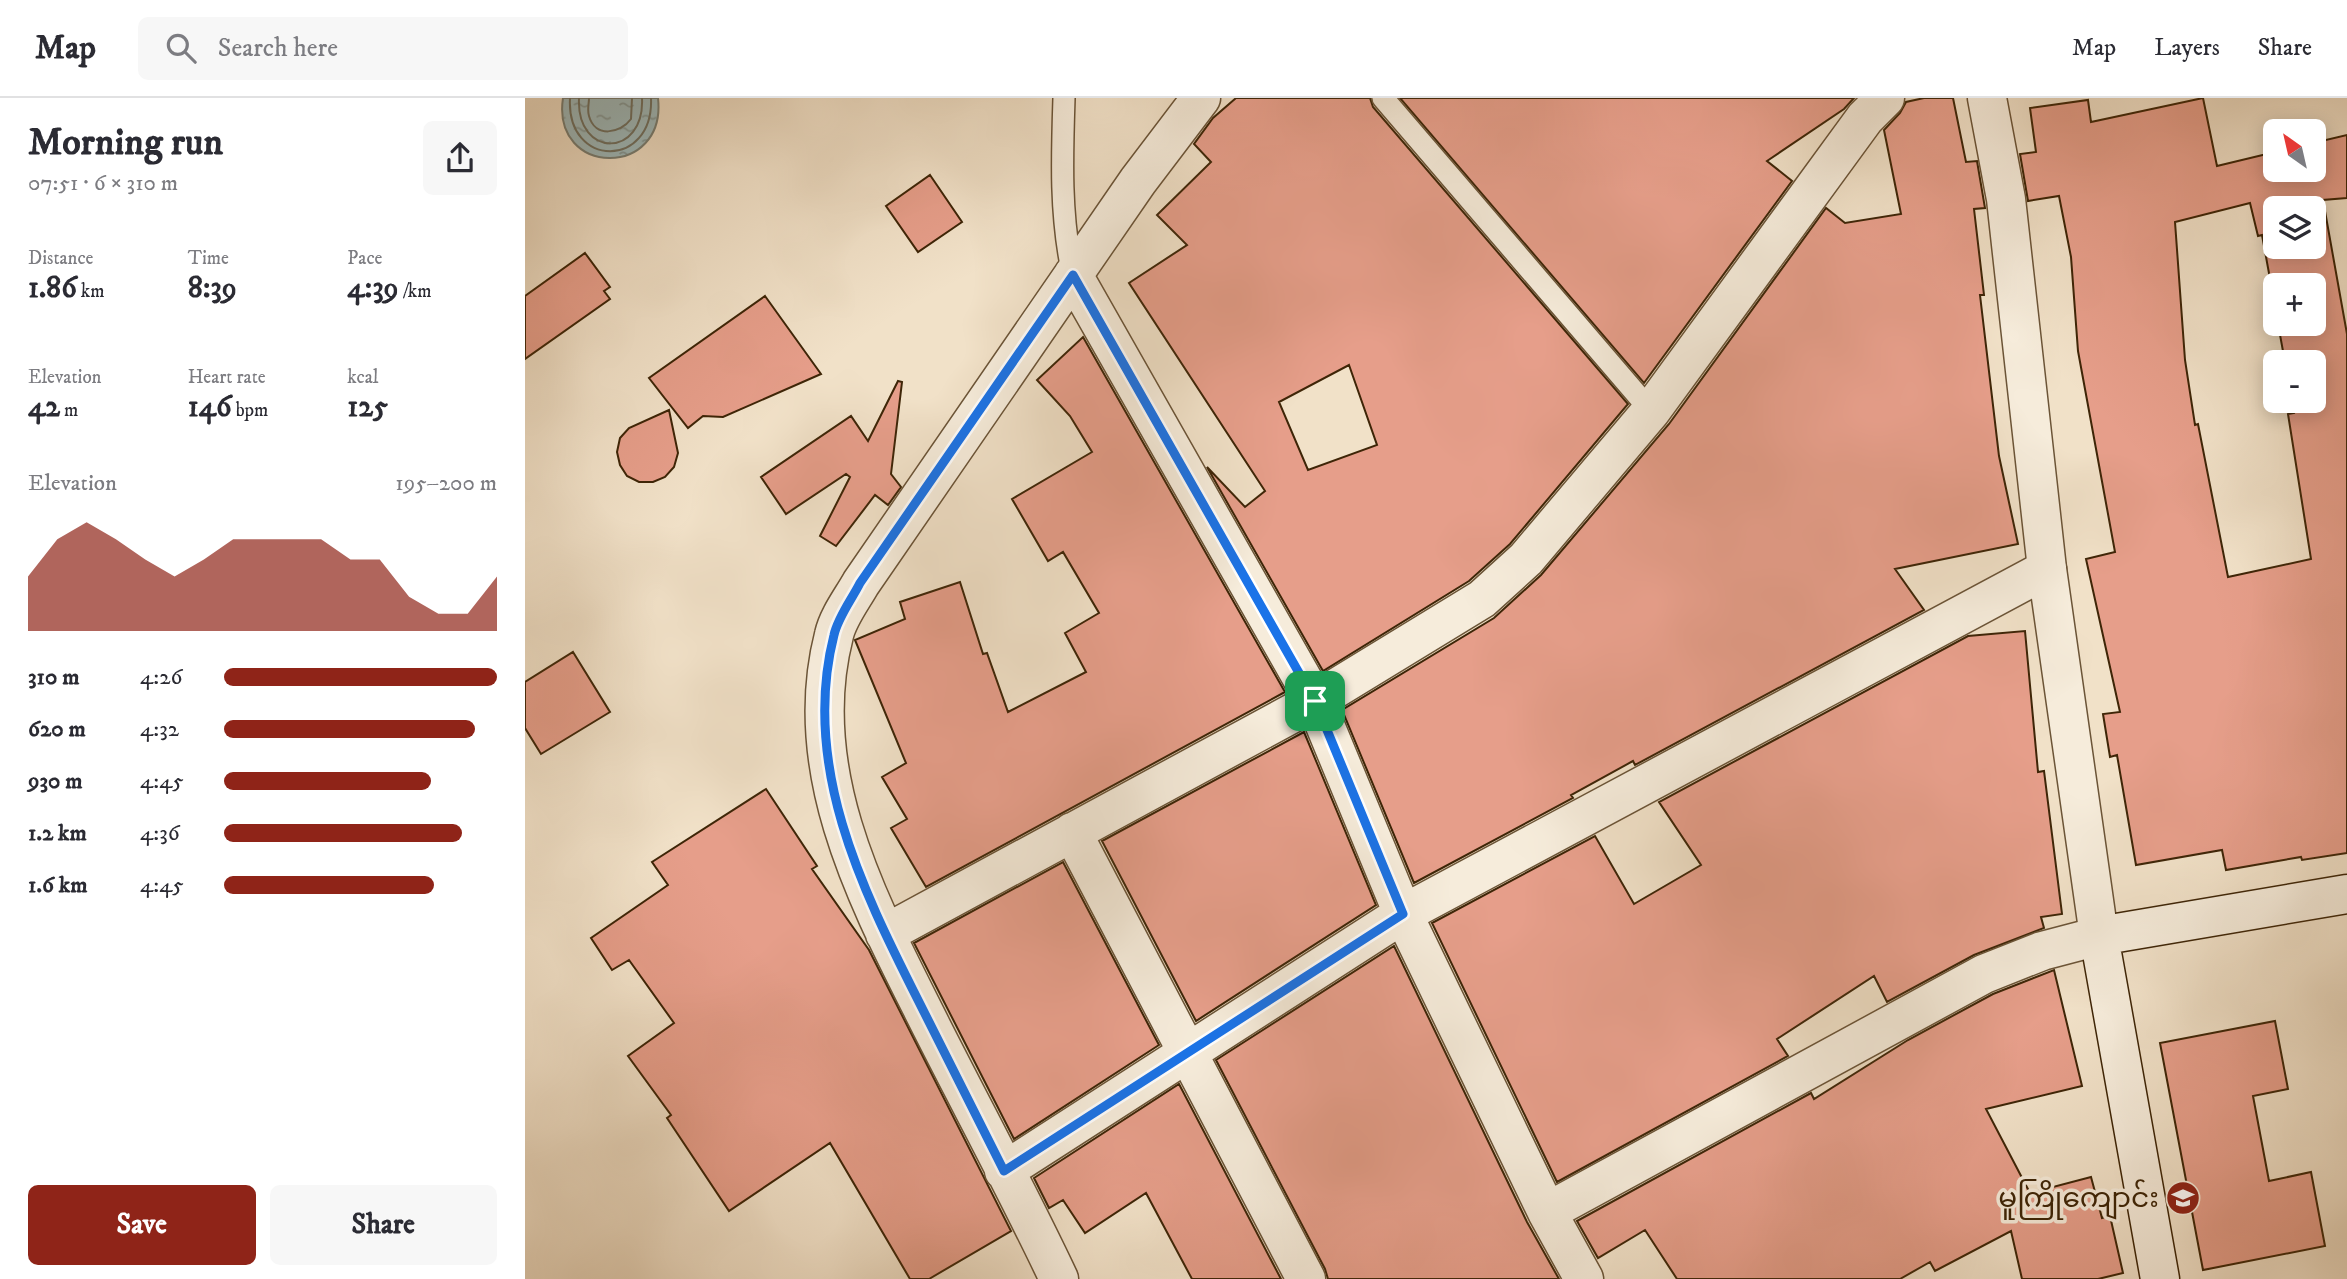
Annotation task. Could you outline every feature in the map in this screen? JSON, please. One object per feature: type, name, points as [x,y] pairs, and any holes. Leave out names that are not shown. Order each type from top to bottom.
[{"type":"street","points":[[1059,1279],[885,934],[849,853],[833,794],[826,738],[826,683],[834,633],[860,583],[1073,275],[1202,98]]},
{"type":"street","points":[[885,934],[1315,701],[1482,599],[1527,559],[1651,411],[1865,118],[1885,98]]},
{"type":"street","points":[[1987,98],[2006,199],[2047,569],[2099,936],[2160,1279]]},
{"type":"street","points":[[1073,275],[1315,701],[1403,914],[1547,1212],[1584,1279]]},
{"type":"street","points":[[1004,1171],[1403,914],[2047,569]]},
{"type":"street","points":[[1072,832],[1306,1279]]},
{"type":"street","points":[[1547,1212],[1985,974],[2042,951],[2099,936],[2347,894]]},
{"type":"lane","points":[[1064,98],[1062,195],[1064,233],[1073,275]]},
{"type":"lane","points":[[1383,98],[1651,411]]},
{"type":"water","points":[[563,98],[658,98],[656,124],[645,143],[629,154],[609,158],[590,154],[574,143],[564,124]]},
{"type":"building","points":[[1236,98],[1370,98],[1373,107],[1628,404],[1510,544],[1469,581],[1323,671],[1207,467],[1245,507],[1265,491],[1129,283],[1187,245],[1157,215],[1211,162],[1194,144],[1213,118]],"holes":[[[1349,365],[1377,445],[1308,470],[1279,402]]]},
{"type":"building","points":[[1400,98],[1854,98],[1844,109],[1767,161],[1792,181],[1644,383]]},
{"type":"building","points":[[1924,98],[1953,98],[1966,162],[1977,161],[1985,208],[1974,209],[1984,295],[1980,295],[1999,456],[2018,544],[1895,569],[1924,610],[1635,765],[1633,761],[1571,795],[1573,798],[1414,883],[1342,710],[1494,618],[1541,575],[1669,424],[1826,208],[1845,223],[1901,214],[1884,130],[1906,102]]},
{"type":"building","points":[[2203,98],[2217,166],[2263,155],[2263,182],[2326,182],[2326,140],[2347,135],[2347,198],[2326,200],[2326,196],[2263,196],[2263,240],[2262,235],[2258,236],[2250,203],[2175,222],[2185,360],[2195,425],[2198,424],[2228,577],[2311,559],[2288,414],[2326,413],[2326,350],[2283,350],[2280,336],[2326,336],[2326,273],[2269,273],[2266,259],[2326,259],[2326,217],[2347,334],[2347,853],[2302,860],[2301,857],[2226,870],[2222,850],[2136,865],[2117,755],[2110,757],[2103,714],[2120,712],[2086,559],[2115,552],[2078,351],[2071,257],[2059,196],[2028,201],[2020,154],[2036,152],[2030,108],[2088,100],[2091,122]]},
{"type":"building","points":[[930,175],[962,222],[918,252],[886,206]]},
{"type":"building","points":[[585,253],[610,287],[604,291],[610,299],[525,359],[525,296]]},
{"type":"building","points":[[765,296],[821,374],[723,417],[703,416],[688,428],[649,378]]},
{"type":"building","points":[[1083,337],[1285,692],[926,887],[891,828],[907,819],[882,777],[906,763],[855,640],[905,619],[900,602],[960,582],[983,654],[987,653],[1008,712],[1086,672],[1065,633],[1099,613],[1063,552],[1048,561],[1012,499],[1092,452],[1070,416],[1037,380]]},
{"type":"building","points":[[898,381],[902,382],[891,474],[901,487],[888,505],[875,495],[836,546],[820,536],[850,477],[846,474],[786,514],[761,477],[851,416],[868,441]]},
{"type":"building","points":[[669,410],[678,453],[674,467],[665,477],[653,482],[639,482],[627,476],[620,465],[617,452],[620,438],[629,428]]},
{"type":"building","points":[[2025,631],[2038,772],[2044,771],[2062,914],[2041,917],[2044,928],[1974,955],[1887,1002],[1874,976],[1777,1039],[1788,1056],[1557,1182],[1432,923],[1595,836],[1634,904],[1701,865],[1659,802],[1968,636]]},
{"type":"building","points":[[573,652],[610,712],[541,754],[525,728],[525,682]]},
{"type":"building","points":[[1304,732],[1376,905],[1196,1021],[1102,841]]},
{"type":"building","points":[[766,789],[817,866],[812,869],[869,950],[1011,1231],[929,1279],[910,1279],[830,1143],[729,1211],[667,1118],[671,1115],[628,1056],[674,1023],[629,960],[612,970],[591,938],[668,885],[652,862]]},
{"type":"building","points":[[1063,862],[1159,1045],[1014,1139],[914,943]]},
{"type":"building","points":[[1394,946],[1527,1222],[1559,1279],[1328,1279],[1216,1060]]},
{"type":"building","points":[[2054,970],[2082,1086],[1986,1109],[2030,1193],[2091,1177],[2102,1218],[2110,1216],[2123,1273],[2098,1279],[2022,1279],[2011,1231],[1935,1271],[1930,1262],[1900,1279],[1677,1279],[1645,1230],[1598,1258],[1577,1221],[1811,1093],[1814,1099],[1908,1040],[1993,994]]},
{"type":"building","points":[[2275,1021],[2288,1089],[2253,1096],[2269,1181],[2311,1172],[2325,1246],[2203,1270],[2160,1043]]},
{"type":"building","points":[[1179,1084],[1281,1279],[1192,1279],[1146,1193],[1085,1233],[1063,1200],[1049,1208],[1034,1178]]},
{"type":"place","name":"မူကြိုကျောင်း","points":[[2183,1198]]},
{"type":"route","points":[[1073,275],[1315,701],[1403,914],[1004,1171],[885,934],[849,853],[833,794],[826,738],[826,683],[834,633],[860,583],[1073,275]]}]
